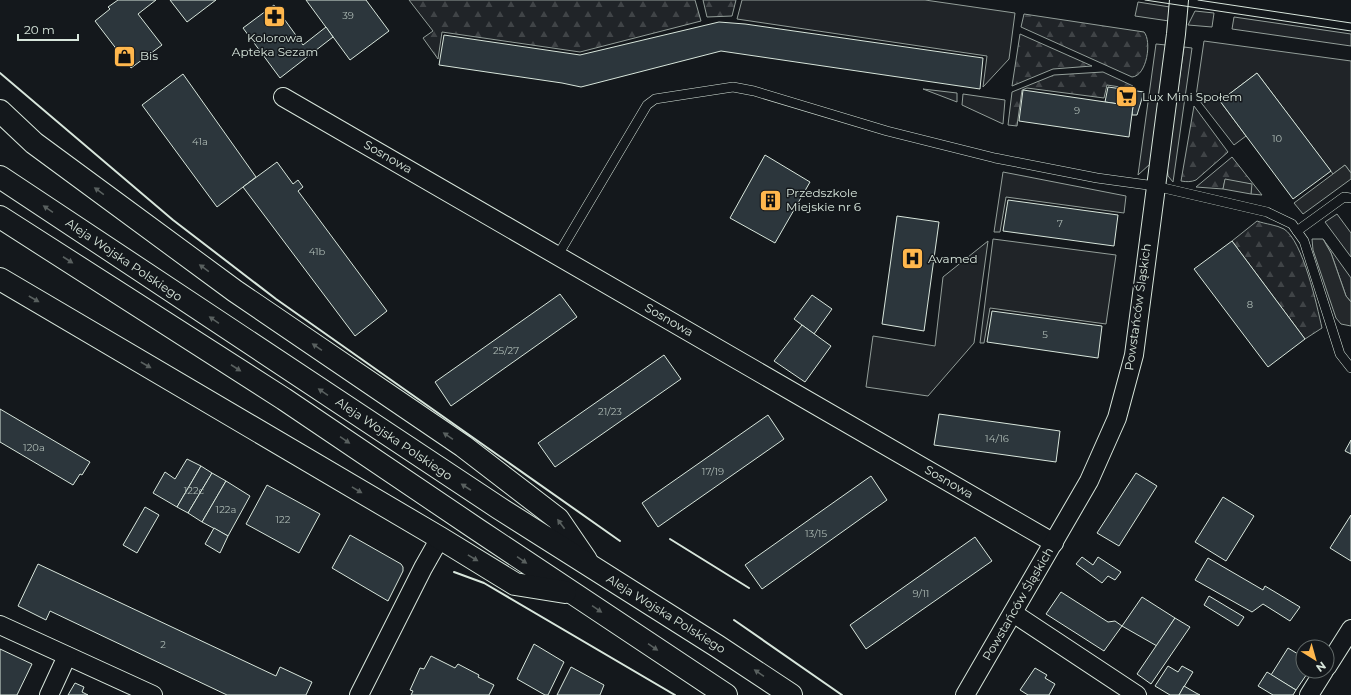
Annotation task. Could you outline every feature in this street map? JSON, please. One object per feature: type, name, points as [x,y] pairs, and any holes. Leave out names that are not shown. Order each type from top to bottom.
[{"type":"main road","points":[[0,111],[34,143],[236,291],[463,446],[558,519],[592,567]]},
{"type":"main road","points":[[0,129],[34,143]]},
{"type":"main road","name":"Aleja Wojska Polskiego","points":[[0,178],[481,497],[717,646],[791,695]]},
{"type":"main road","points":[[0,216],[284,399],[726,695]]},
{"type":"main road","points":[[0,279],[440,538],[515,584],[573,593]]},
{"type":"street","name":"Powstańców Śląskich","points":[[965,695],[1089,481],[1117,418],[1134,356],[1180,0]]},
{"type":"street","name":"Sosnowa","points":[[283,97],[1054,543]]},
{"type":"street","points":[[359,695],[423,568],[440,538]]},
{"type":"street","points":[[1013,613],[1137,695]]},
{"type":"street","points":[[0,625],[153,695]]},
{"type":"street","points":[[1335,654],[1351,629]]},
{"type":"street","points":[[49,695],[67,656]]},
{"type":"street","points":[[1309,695],[1319,679]]},
{"type":"lane","points":[[558,255],[647,105],[655,99],[733,87],[754,91],[887,131],[995,158],[1097,178],[1155,186],[1267,212],[1292,224],[1304,241],[1340,354],[1351,368]]},
{"type":"lane","points":[[1297,231],[1344,197],[1351,198]]},
{"type":"green space","points":[[409,0],[695,0],[701,21],[580,52],[442,32],[438,59],[423,38],[433,31]]},
{"type":"green space","points":[[703,0],[736,0],[732,16],[707,17]]},
{"type":"green space","points":[[742,0],[925,0],[1015,13],[1009,59],[983,87],[987,56],[737,19]]},
{"type":"green space","points":[[1138,2],[1170,7],[1169,21],[1135,16]]},
{"type":"green space","points":[[1195,11],[1214,13],[1212,27],[1188,25]]},
{"type":"green space","points":[[1024,14],[1144,32],[1148,43],[1147,58],[1141,71],[1132,77],[1021,27]]},
{"type":"green space","points":[[1234,17],[1351,34],[1351,46],[1232,29]]},
{"type":"green space","points":[[1020,34],[1092,66],[1053,69],[1012,86]]},
{"type":"green space","points":[[1204,41],[1351,61],[1351,173],[1345,165],[1333,174],[1257,73],[1220,101],[1246,136],[1234,145],[1196,96]]},
{"type":"green space","points":[[1156,44],[1166,45],[1150,164],[1138,175]]},
{"type":"green space","points":[[1184,47],[1192,48],[1173,182],[1168,176],[1167,165]]},
{"type":"green space","points":[[1103,72],[1133,86],[1133,89],[1107,85],[1104,98],[1027,88],[1022,90],[1017,126],[1008,125],[1012,92],[1054,75]]},
{"type":"green space","points":[[923,89],[957,93],[957,102]]},
{"type":"green space","points":[[963,94],[1005,100],[1003,124],[962,105]]},
{"type":"green space","points":[[1194,106],[1228,152],[1196,180],[1189,182],[1181,181]]},
{"type":"green space","points":[[1232,157],[1262,195],[1251,194],[1251,184],[1225,180],[1223,189],[1196,187]]},
{"type":"green space","points":[[1003,172],[1126,196],[1124,213],[1006,197],[1000,232],[994,232]]},
{"type":"green space","points":[[1337,214],[1351,233],[1351,257],[1325,222]]},
{"type":"green space","points":[[1257,221],[1284,229],[1291,236],[1303,260],[1313,290],[1322,328],[1305,339],[1232,241]]},
{"type":"green space","points":[[993,239],[1116,255],[1106,324],[990,308],[984,343],[980,343]]},
{"type":"green space","points":[[1323,239],[1351,278],[1351,302],[1346,296],[1331,253]]},
{"type":"green space","points":[[988,241],[974,343],[928,396],[866,387],[873,336],[935,346],[943,277]]},
{"type":"shaded area","points":[[1345,165],[1351,173],[1351,179],[1303,214],[1294,203]]},
{"type":"shaded area","points":[[1225,179],[1252,184],[1251,194],[1223,189]]},
{"type":"shaded area","points":[[1312,239],[1323,239],[1331,253],[1346,296],[1351,302],[1351,326],[1341,324],[1336,318],[1313,250]]},
{"type":"building","points":[[118,0],[156,0],[138,14],[162,45],[131,68],[95,21],[110,9],[108,7]]},
{"type":"building","points":[[170,0],[216,0],[187,22]]},
{"type":"building","points":[[306,0],[366,0],[389,31],[350,60]]},
{"type":"building","points":[[274,5],[303,45],[326,27],[333,37],[280,78],[243,28]]},
{"type":"building","points":[[719,22],[745,24],[983,58],[980,89],[721,51],[581,87],[439,65],[444,35],[580,55]]},
{"type":"building","points":[[1257,73],[1331,171],[1293,199],[1220,101]]},
{"type":"building","points":[[183,74],[256,177],[217,207],[142,105]]},
{"type":"building","points":[[1108,87],[1144,92],[1137,115],[1132,115],[1133,106],[1105,102]]},
{"type":"building","points":[[1023,90],[1133,106],[1129,137],[1019,121]]},
{"type":"building","name":"Przedszkole Miejskie nr 6","points":[[765,155],[810,182],[775,243],[730,218]]},
{"type":"building","points":[[277,162],[293,184],[298,180],[303,187],[298,191],[387,311],[355,336],[243,187]]},
{"type":"building","points":[[1008,200],[1118,215],[1114,246],[1003,231]]},
{"type":"building","points":[[897,216],[939,222],[924,331],[882,324]]},
{"type":"building","points":[[1232,241],[1305,339],[1268,367],[1194,269]]},
{"type":"building","points":[[560,294],[577,317],[451,406],[435,382]]},
{"type":"building","points":[[812,295],[832,309],[814,334],[794,319]]},
{"type":"building","points":[[992,311],[1102,326],[1098,358],[987,342]]},
{"type":"building","points":[[802,325],[831,346],[805,382],[774,361]]},
{"type":"building","points":[[664,355],[681,379],[555,467],[538,443]]},
{"type":"building","points":[[0,409],[90,462],[82,475],[80,474],[73,485],[0,442]]},
{"type":"building","points":[[939,414],[1060,431],[1056,462],[934,445]]},
{"type":"building","points":[[768,415],[784,439],[658,527],[642,503]]},
{"type":"building","points":[[1351,440],[1351,454],[1345,451]]},
{"type":"building","points":[[187,459],[201,466],[177,507],[153,493],[165,472],[175,479]]},
{"type":"building","points":[[201,466],[212,473],[188,513],[177,507]]},
{"type":"building","points":[[212,473],[226,481],[202,522],[188,513]]},
{"type":"building","points":[[1136,473],[1157,486],[1119,546],[1097,533]]},
{"type":"building","points":[[871,476],[887,500],[762,589],[745,565]]},
{"type":"building","points":[[226,481],[250,496],[228,536],[202,522]]},
{"type":"building","points":[[267,485],[320,514],[299,553],[246,524]]},
{"type":"building","points":[[1223,497],[1254,516],[1226,561],[1195,542]]},
{"type":"building","points":[[145,507],[159,515],[137,553],[123,545]]},
{"type":"building","points":[[1351,515],[1351,561],[1330,548]]},
{"type":"building","points":[[214,528],[228,536],[220,553],[205,544]]},
{"type":"building","points":[[350,535],[401,564],[403,567],[403,571],[388,601],[332,568]]},
{"type":"building","points":[[975,537],[992,561],[866,649],[850,625]]},
{"type":"building","points":[[1082,557],[1093,565],[1098,557],[1121,572],[1115,580],[1108,576],[1102,583],[1076,564]]},
{"type":"building","points":[[1208,558],[1263,590],[1265,586],[1300,607],[1290,621],[1263,604],[1252,612],[1195,580]]},
{"type":"building","points":[[38,564],[276,676],[280,667],[312,682],[306,695],[227,695],[50,611],[46,620],[18,606]]},
{"type":"building","points":[[1061,592],[1108,622],[1115,621],[1122,626],[1104,651],[1046,614]]},
{"type":"building","points":[[1209,596],[1244,617],[1238,626],[1204,605]]},
{"type":"building","points":[[1142,597],[1175,618],[1157,646],[1122,626]]},
{"type":"building","points":[[1175,618],[1190,627],[1151,684],[1137,674]]},
{"type":"building","points":[[534,644],[564,662],[548,695],[545,695],[517,679]]},
{"type":"building","points":[[1288,648],[1295,652],[1295,679],[1304,679],[1296,690],[1271,675]]},
{"type":"building","points":[[0,649],[32,664],[17,695],[0,695]]},
{"type":"building","points":[[431,656],[455,668],[458,664],[494,685],[489,695],[411,695],[413,691],[410,690],[420,668],[424,669]]},
{"type":"building","points":[[1168,666],[1178,672],[1182,666],[1193,672],[1179,695],[1170,695],[1155,686]]},
{"type":"building","points":[[571,667],[604,685],[600,695],[557,695]]},
{"type":"building","points":[[1035,668],[1047,675],[1045,678],[1055,684],[1049,695],[1028,695],[1020,690]]},
{"type":"building","points":[[1267,672],[1296,690],[1293,695],[1273,695],[1258,686]]},
{"type":"building","points":[[75,683],[84,687],[82,692],[88,695],[68,695]]},
{"type":"building","points":[[1184,686],[1196,693],[1200,695],[1179,695]]},
{"type":"tram line","points":[[1145,0],[1351,31]]},
{"type":"tram line","points":[[1198,0],[1351,23]]},
{"type":"wall","points":[[0,73],[173,220],[276,299],[620,541]]},
{"type":"wall","points":[[670,539],[749,588]]},
{"type":"wall","points":[[454,572],[484,583],[675,695]]},
{"type":"wall","points":[[734,620],[842,695]]},
{"type":"place","name":"Kolorowa Apteka Sezam","points":[[275,17]]},
{"type":"place","name":"Bis","points":[[124,56]]},
{"type":"place","name":"Lux Mini Społem","points":[[1126,97]]},
{"type":"place","name":"Przedszkole Miejskie nr 6","points":[[770,200]]},
{"type":"place","name":"Avamed","points":[[913,259]]}]
